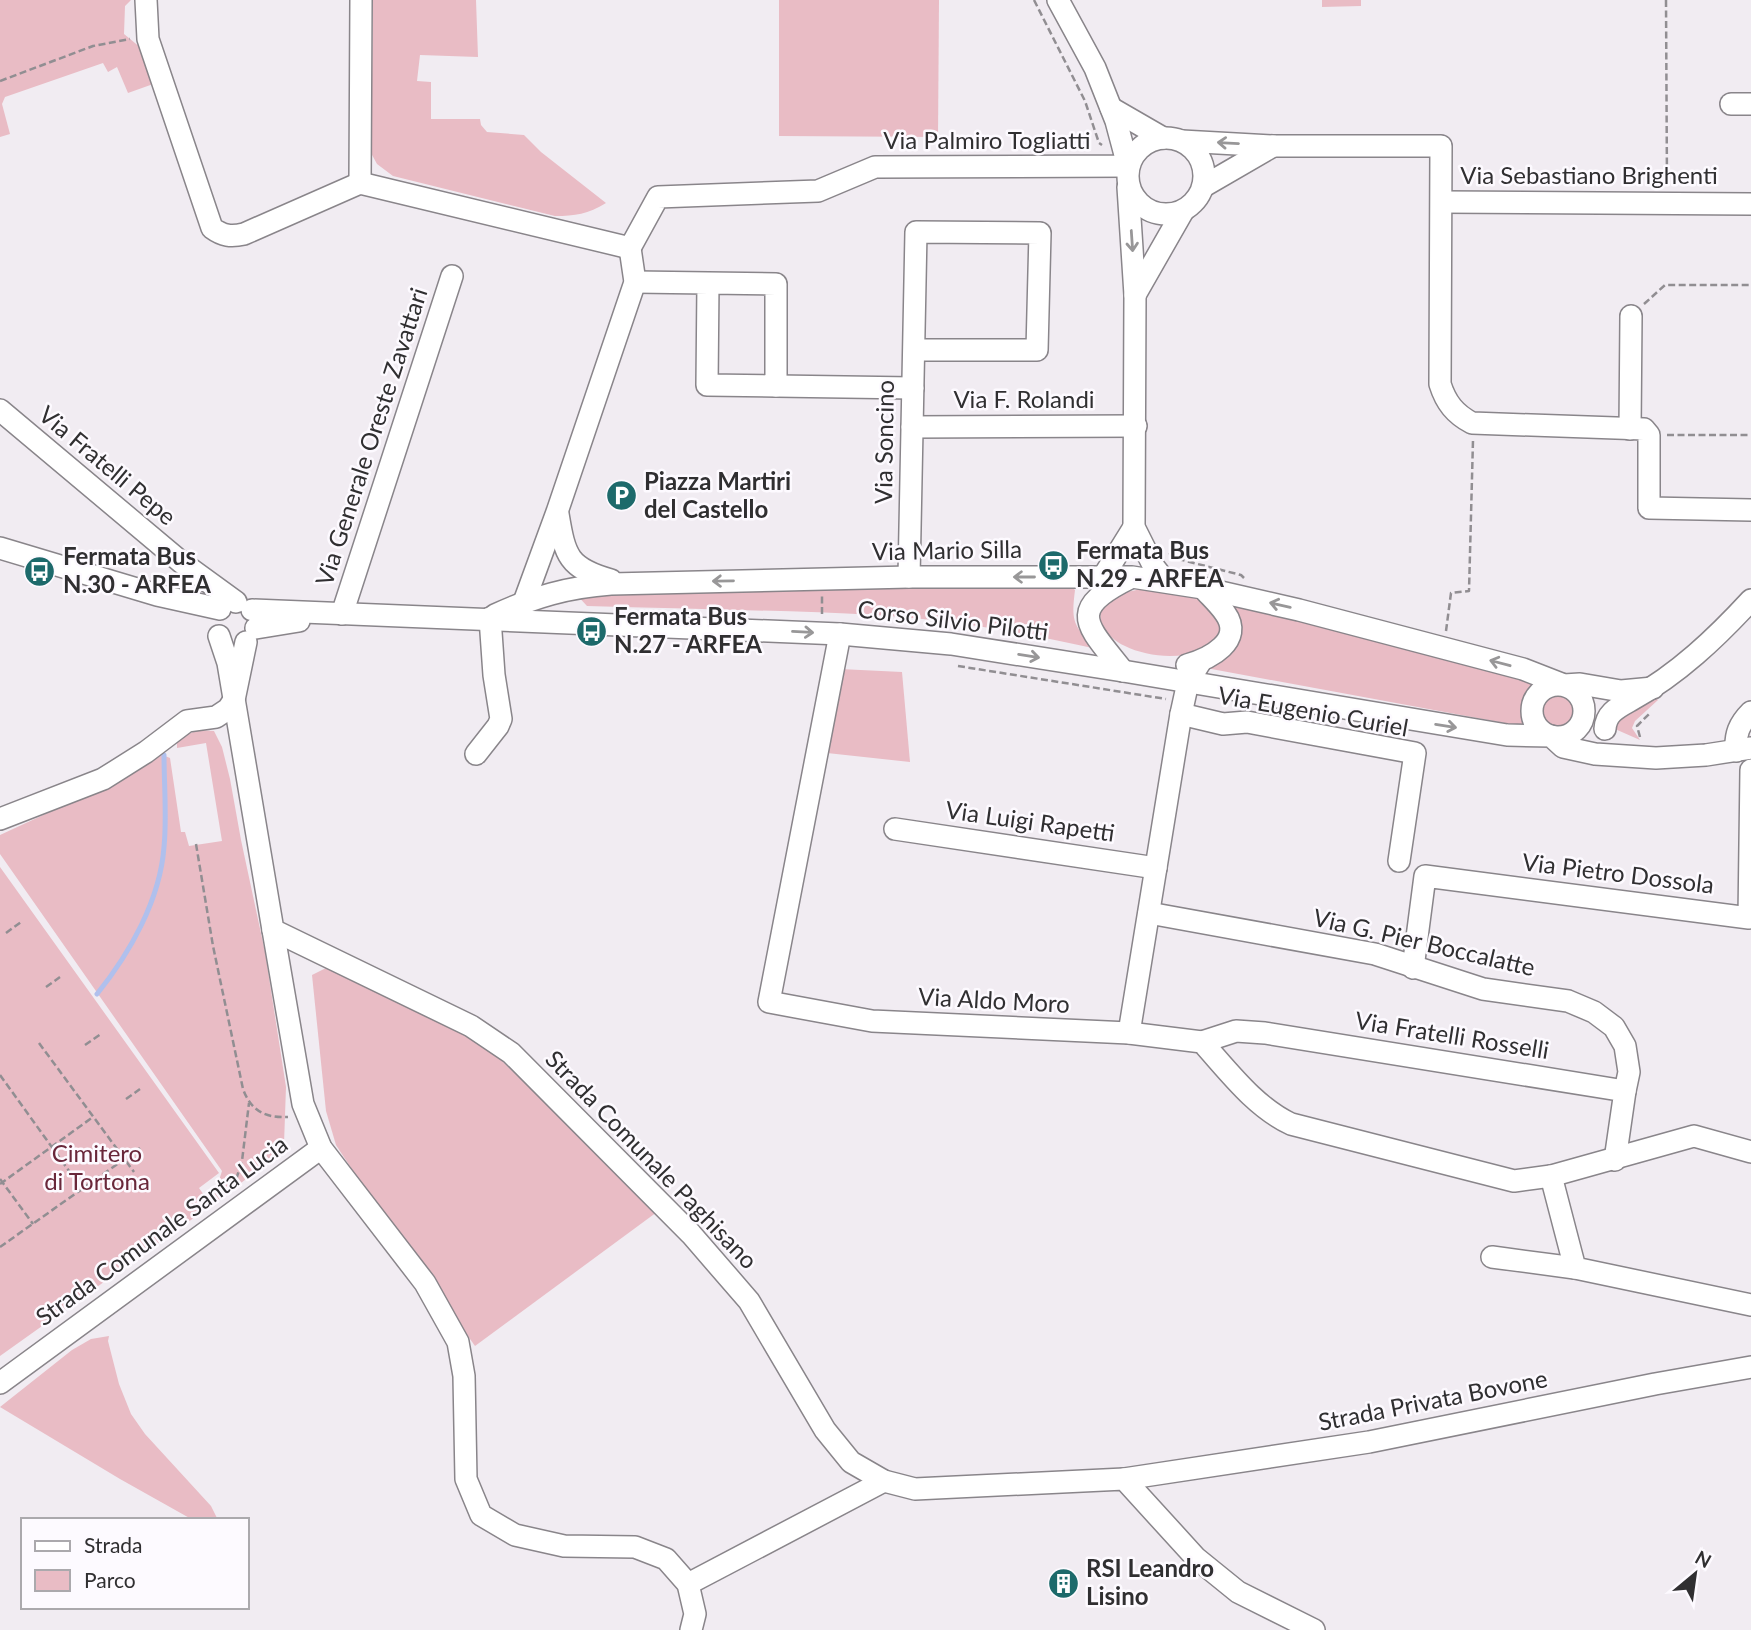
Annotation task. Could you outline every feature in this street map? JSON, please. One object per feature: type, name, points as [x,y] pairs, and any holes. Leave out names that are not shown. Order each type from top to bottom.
[{"type":"street","points":[[146,0],[148,39],[212,228],[221,234],[232,237],[244,234],[360,183],[630,248],[635,282],[524,602]]},
{"type":"street","points":[[360,183],[361,0]]},
{"type":"street","points":[[1058,0],[1095,68],[1111,108],[1124,173],[1135,295],[1134,527],[1154,567],[1165,581]]},
{"type":"street","points":[[1111,108],[1195,151],[1203,166],[1203,186],[1193,204],[1183,211],[1162,215],[1141,206],[1124,173]]},
{"type":"street","points":[[1124,173],[1135,153],[1145,144],[1172,139]]},
{"type":"street","name":"Via Sebastiano Brighenti","points":[[1172,139],[1273,146],[1441,146],[1441,202],[1751,204]]},
{"type":"street","name":"Via Sebastiano Brighenti","points":[[1203,186],[1273,146]]},
{"type":"street","name":"Via Palmiro Togliatti","points":[[630,248],[658,197],[818,191],[875,167],[1124,173]]},
{"type":"street","points":[[1441,202],[1440,384],[1450,406],[1460,417],[1472,423],[1639,432]]},
{"type":"street","points":[[1135,295],[1183,211]]},
{"type":"street","name":"Via Soncino","points":[[909,577],[916,232],[1040,233],[1037,350],[914,350]]},
{"type":"street","name":"Via Generale Oreste Zavattari","points":[[342,614],[452,276]]},
{"type":"street","points":[[635,282],[776,284],[776,386]]},
{"type":"street","points":[[708,283],[706,385],[913,388]]},
{"type":"street","points":[[1631,316],[1639,432],[1649,508],[1751,510]]},
{"type":"street","name":"Via Fratelli Pepe","points":[[0,410],[181,562],[234,619]]},
{"type":"street","name":"Via F. Rolandi","points":[[912,426],[1136,426]]},
{"type":"street","points":[[557,512],[563,545],[573,562],[586,573],[623,583]]},
{"type":"street","points":[[1103,577],[1134,527]]},
{"type":"street","points":[[0,548],[234,619],[234,700],[303,1104],[321,1148],[425,1283],[458,1342],[464,1376],[466,1479],[481,1515],[515,1535],[564,1546],[635,1547],[666,1559],[688,1584],[695,1614],[691,1630]]},
{"type":"street","points":[[541,554],[562,607],[575,621]]},
{"type":"street","name":"Via Fratelli Pepe","points":[[164,597],[181,562]]},
{"type":"street","name":"Via Mario Silla","points":[[490,618],[524,602],[576,587],[623,583],[909,577],[1132,577],[1203,588],[1299,610],[1523,669],[1564,685]]},
{"type":"street","points":[[1124,671],[1093,633],[1087,621],[1092,603],[1102,593],[1132,577]]},
{"type":"street","points":[[1147,675],[1201,661],[1220,651],[1227,642],[1230,633],[1225,612],[1203,588]]},
{"type":"street","points":[[1605,729],[1610,712],[1653,688],[1717,637],[1751,600]]},
{"type":"street","name":"Corso Silvio Pilotti","points":[[234,619],[342,614],[490,618],[831,633],[951,644],[1147,675],[1185,698],[1507,736],[1566,736],[1583,720],[1584,705]]},
{"type":"street","points":[[476,754],[501,719],[494,675],[490,618]]},
{"type":"street","name":"Via Aldo Moro","points":[[831,633],[769,1002],[872,1021],[1129,1033],[1202,1042]]},
{"type":"street","points":[[1185,698],[1201,661]]},
{"type":"street","points":[[1551,736],[1534,721],[1533,705],[1546,687],[1580,684],[1621,691],[1653,688]]},
{"type":"street","name":"Corso Silvio Pilotti","points":[[1564,685],[1576,691],[1584,705],[1619,743],[1656,758]]},
{"type":"street","name":"Via Eugenio Curiel","points":[[1129,1033],[1185,698],[1223,724],[1247,722],[1415,753],[1399,861]]},
{"type":"street","points":[[0,819],[103,779],[146,752],[187,721],[216,717],[228,709],[234,700]]},
{"type":"street","points":[[1744,750],[1735,736],[1751,712]]},
{"type":"street","name":"Corso Silvio Pilotti","points":[[1551,736],[1563,747],[1595,754],[1656,758],[1744,750]]},
{"type":"street","name":"Via Pietro Dossola","points":[[1413,968],[1425,876],[1750,919],[1751,770]]},
{"type":"street","name":"Via Luigi Rapetti","points":[[895,829],[1156,867]]},
{"type":"street","name":"Via G. Pier Boccalatte","points":[[1149,914],[1375,954],[1483,989],[1567,1001],[1594,1012],[1615,1027],[1625,1046],[1629,1072],[1625,1091]]},
{"type":"street","name":"Strada Comunale Paghisano","points":[[273,930],[471,1026],[511,1053],[691,1234],[749,1301],[825,1430],[851,1462],[884,1481],[915,1489],[1124,1479]]},
{"type":"street","name":"Via Fratelli Rosselli","points":[[1202,1042],[1237,1031],[1265,1033],[1625,1091]]},
{"type":"street","points":[[1202,1042],[1261,1105],[1291,1124],[1514,1181],[1551,1176],[1694,1136],[1751,1152]]},
{"type":"street","points":[[1615,1160],[1625,1091]]},
{"type":"street","name":"Strada Comunale Santa Lucia","points":[[0,1382],[321,1148]]},
{"type":"street","points":[[1551,1176],[1574,1268]]},
{"type":"street","points":[[1492,1257],[1574,1268],[1751,1305]]},
{"type":"street","name":"Strada Privata Bovone","points":[[1124,1479],[1369,1442],[1751,1367]]},
{"type":"street","points":[[1124,1479],[1196,1558],[1238,1592],[1314,1630]]},
{"type":"street","points":[[688,1584],[884,1481]]},
{"type":"path","points":[[1034,0],[1085,101],[1099,143],[1112,154],[1124,173]]},
{"type":"path","points":[[1666,0],[1668,203]]},
{"type":"path","points":[[0,81],[93,46],[121,39],[148,39]]},
{"type":"path","points":[[1631,316],[1665,285],[1751,285]]},
{"type":"path","points":[[1444,648],[1451,593],[1469,591],[1472,423]]},
{"type":"path","points":[[1639,432],[1751,435]]},
{"type":"path","points":[[1164,547],[1178,559],[1241,575],[1247,583]]},
{"type":"path","points":[[823,579],[831,633]]},
{"type":"path","points":[[947,664],[1166,699],[1185,698]]},
{"type":"path","points":[[196,844],[240,1078],[249,1103],[242,1160],[225,1218]]},
{"type":"path","points":[[6,933],[21,922]]},
{"type":"path","points":[[46,987],[60,977]]},
{"type":"path","points":[[85,1045],[101,1034]]},
{"type":"path","points":[[39,1043],[134,1172]]},
{"type":"path","points":[[0,1075],[82,1189]]},
{"type":"path","points":[[126,1099],[141,1088]]},
{"type":"path","points":[[249,1103],[268,1117],[307,1116]]},
{"type":"path","points":[[33,1224],[1,1182],[93,1117]]},
{"type":"path","points":[[0,1247],[140,1148]]},
{"type":"green space","points":[[0,0],[131,0],[125,6],[124,34],[141,48],[156,83],[128,93],[117,67],[108,72],[103,63],[5,97],[2,104],[10,134],[0,137]]},
{"type":"green space","points":[[373,0],[476,0],[478,57],[420,55],[417,81],[431,82],[431,119],[480,119],[487,132],[524,135],[541,152],[606,203],[581,214],[555,216],[393,176],[377,164],[371,153]]},
{"type":"green space","points":[[779,0],[939,0],[938,137],[779,136]]},
{"type":"green space","points":[[1322,0],[1361,0],[1361,6],[1322,7]]},
{"type":"green space","points":[[1069,585],[1075,590],[1073,609],[1078,629],[1097,649],[987,628],[902,617],[587,606],[575,593]]},
{"type":"green space","points":[[1148,588],[1196,596],[1222,616],[1220,636],[1198,651],[1171,656],[1142,652],[1118,642],[1102,624],[1101,611],[1105,604],[1116,596]]},
{"type":"green space","points":[[1230,600],[1541,681],[1527,703],[1526,714],[1531,728],[1206,668],[1225,656],[1237,635],[1239,617]]},
{"type":"green space","points":[[840,669],[902,672],[910,762],[827,753]]},
{"type":"green space","points":[[1560,691],[1573,696],[1578,709],[1573,722],[1560,727],[1547,722],[1542,709],[1547,696]]},
{"type":"green space","points":[[1655,697],[1658,700],[1635,721],[1632,728],[1640,740],[1615,729],[1612,722]]},
{"type":"green space","name":"Cimitero di Tortona","points":[[199,730],[214,731],[222,747],[230,779],[265,952],[286,1087],[284,1144],[275,1157],[212,1205],[0,1356],[0,867],[219,1173],[199,1188],[211,1205],[222,1171],[0,854],[0,835],[132,774],[160,754],[170,758],[181,832],[185,832],[189,846],[222,841],[206,743],[177,748],[177,738]]},
{"type":"green space","points":[[328,967],[470,1036],[497,1056],[657,1212],[475,1346],[336,1145],[326,1111],[312,975]]},
{"type":"green space","points":[[109,1336],[119,1384],[131,1414],[145,1434],[211,1506],[217,1518],[189,1518],[0,1407],[72,1350],[91,1339]]},
{"type":"waterway","points":[[97,994],[132,943],[156,887],[165,836],[164,755]]},
{"type":"place","name":"Piazza Martiri del Castello","points":[[621,496]]},
{"type":"place","name":"Fermata Bus N.29 - ARFEA","points":[[1053,565]]},
{"type":"place","name":"Fermata Bus N.30 - ARFEA","points":[[40,571]]},
{"type":"place","name":"Fermata Bus N.27 - ARFEA","points":[[591,631]]},
{"type":"place","name":"RSI Leandro Lisino","points":[[1063,1583]]}]
